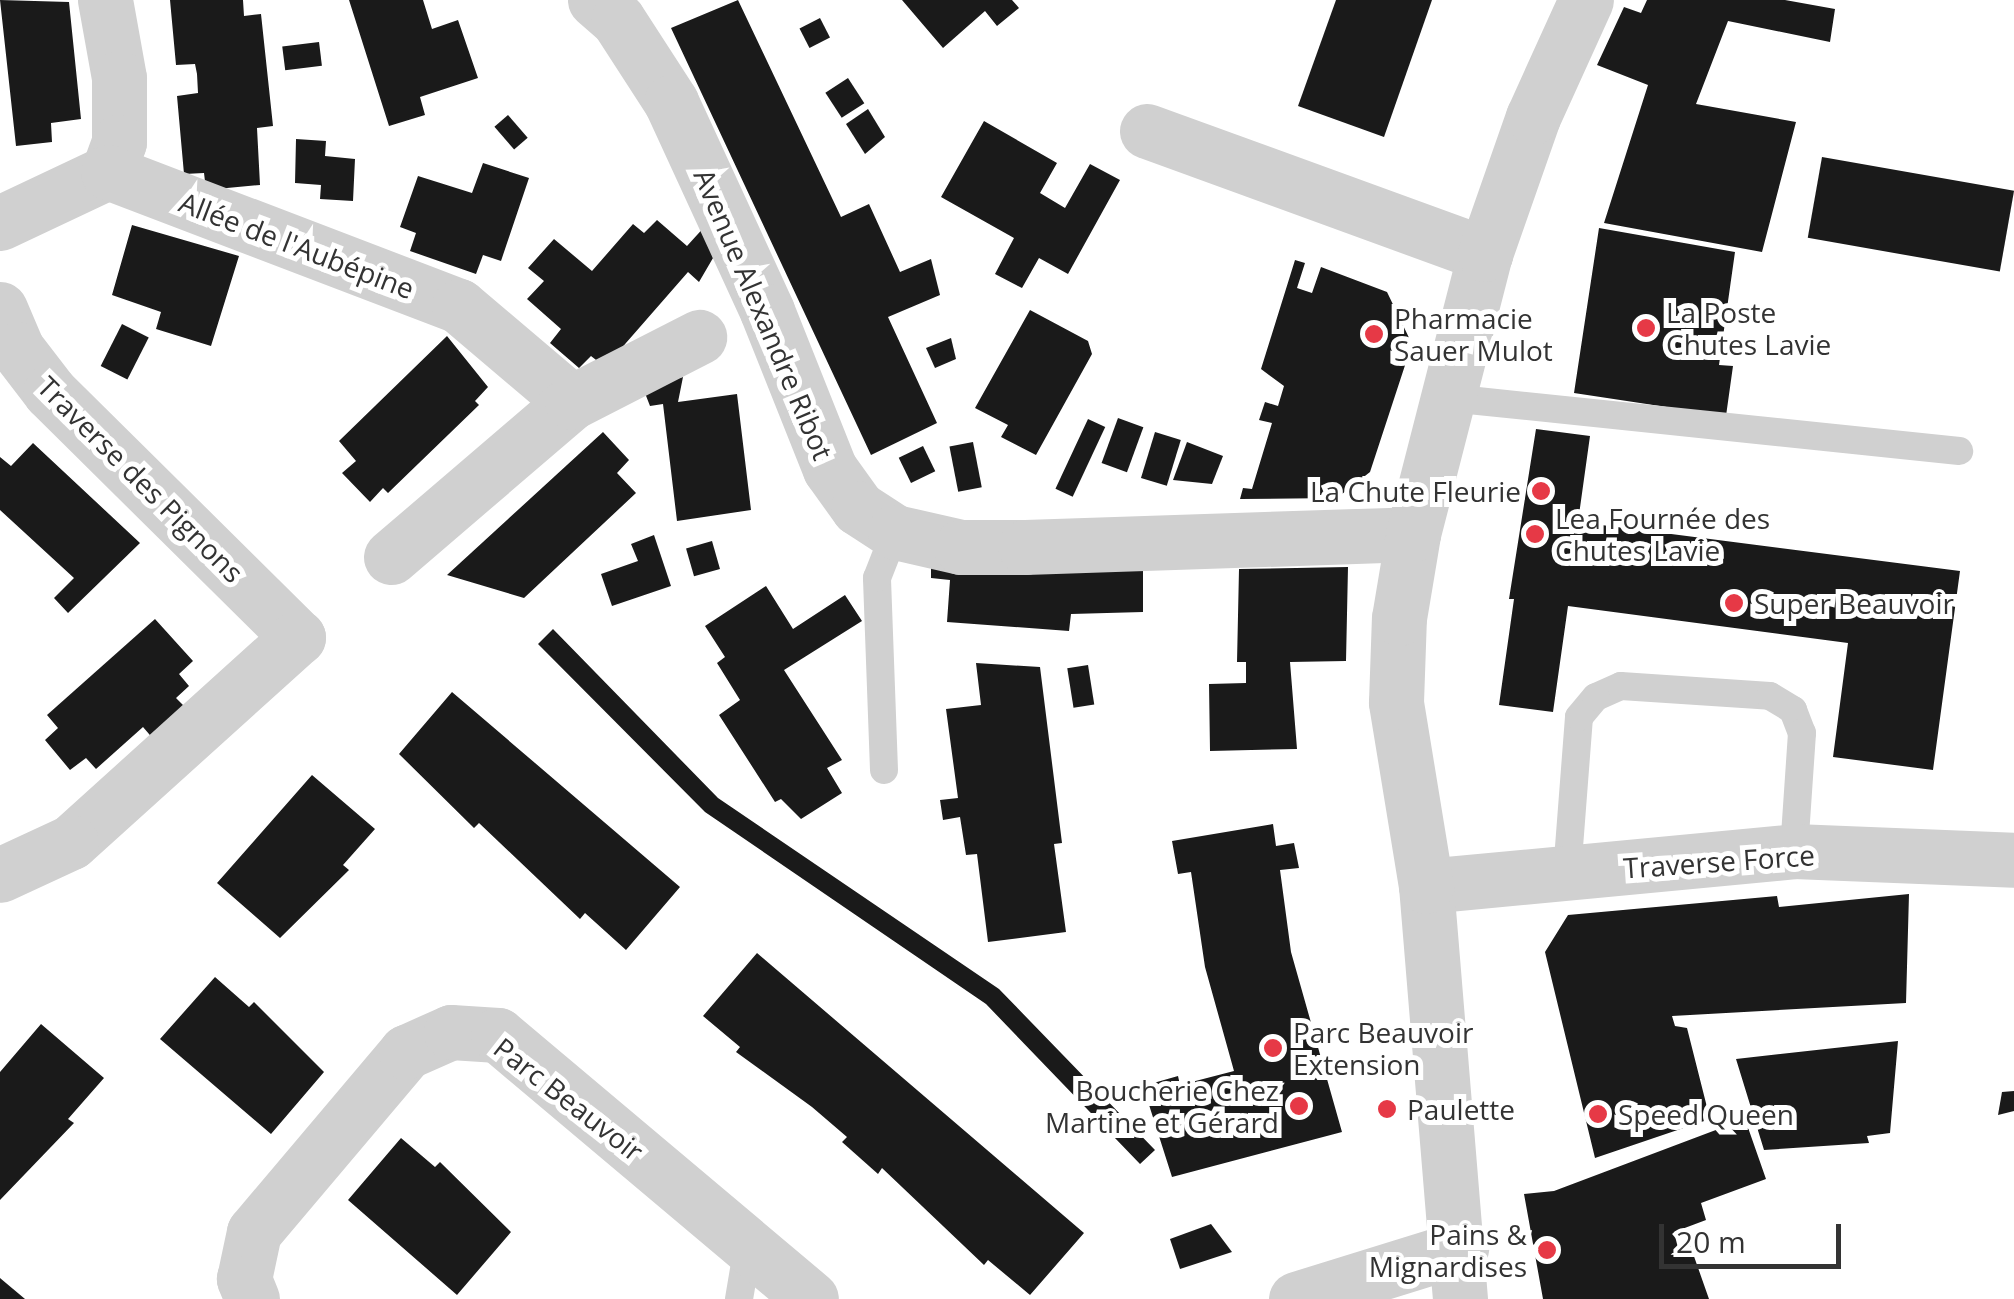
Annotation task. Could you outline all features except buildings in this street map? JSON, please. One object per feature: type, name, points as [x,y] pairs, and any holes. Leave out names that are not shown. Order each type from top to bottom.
[{"type":"street","points":[[0,223],[108,172],[118,142],[118,78],[105,0]]},
{"type":"street","name":"Avenue Alexandre Ribot","points":[[595,0],[618,20],[671,102],[767,311],[830,469],[858,508],[895,532],[961,546],[1414,534]]},
{"type":"street","points":[[1484,1299],[1460,1274],[1439,1077],[1426,886],[1396,702],[1399,618],[1414,534],[1485,254],[1533,117],[1586,0]]},
{"type":"street","points":[[1146,131],[1485,254]]},
{"type":"street","name":"Allée de l'Aubépine","points":[[108,172],[460,306],[572,402]]},
{"type":"street","name":"Traverse des Pignons","points":[[0,309],[17,349],[50,392],[298,637],[71,842],[1,871]]},
{"type":"street","points":[[391,557],[572,402],[699,338]]},
{"type":"street","name":"Traverse Force","points":[[1426,886],[1794,852],[2014,860]]},
{"type":"street","name":"Parc Beauvoir","points":[[252,1299],[244,1279],[254,1232],[406,1052],[451,1032],[498,1035],[811,1299]]},
{"type":"street","points":[[1296,1299],[1460,1274]]},
{"type":"lane","points":[[1449,398],[1959,451]]},
{"type":"lane","points":[[884,770],[877,578],[895,532]]},
{"type":"lane","points":[[1566,873],[1579,717],[1596,698],[1621,686],[1770,696],[1793,710],[1802,734],[1794,852]]},
{"type":"lane","points":[[739,1299],[748,1246]]},
{"type":"place","name":"La Poste Chutes Lavie","points":[[1646,328]]},
{"type":"place","name":"Pharmacie Sauer Mulot","points":[[1374,334]]},
{"type":"place","name":"La Chute Fleurie","points":[[1541,491]]},
{"type":"place","name":"Lea Fournée des Chutes Lavie","points":[[1535,534]]},
{"type":"place","name":"Super Beauvoir","points":[[1734,603]]},
{"type":"place","name":"Parc Beauvoir Extension","points":[[1273,1048]]},
{"type":"place","name":"Boucherie Chez Martine et Gérard","points":[[1299,1106]]},
{"type":"place","name":"Paulette","points":[[1387,1109]]},
{"type":"place","name":"Speed Queen","points":[[1598,1114]]},
{"type":"place","name":"Pains & Mignardises","points":[[1547,1250]]}]
